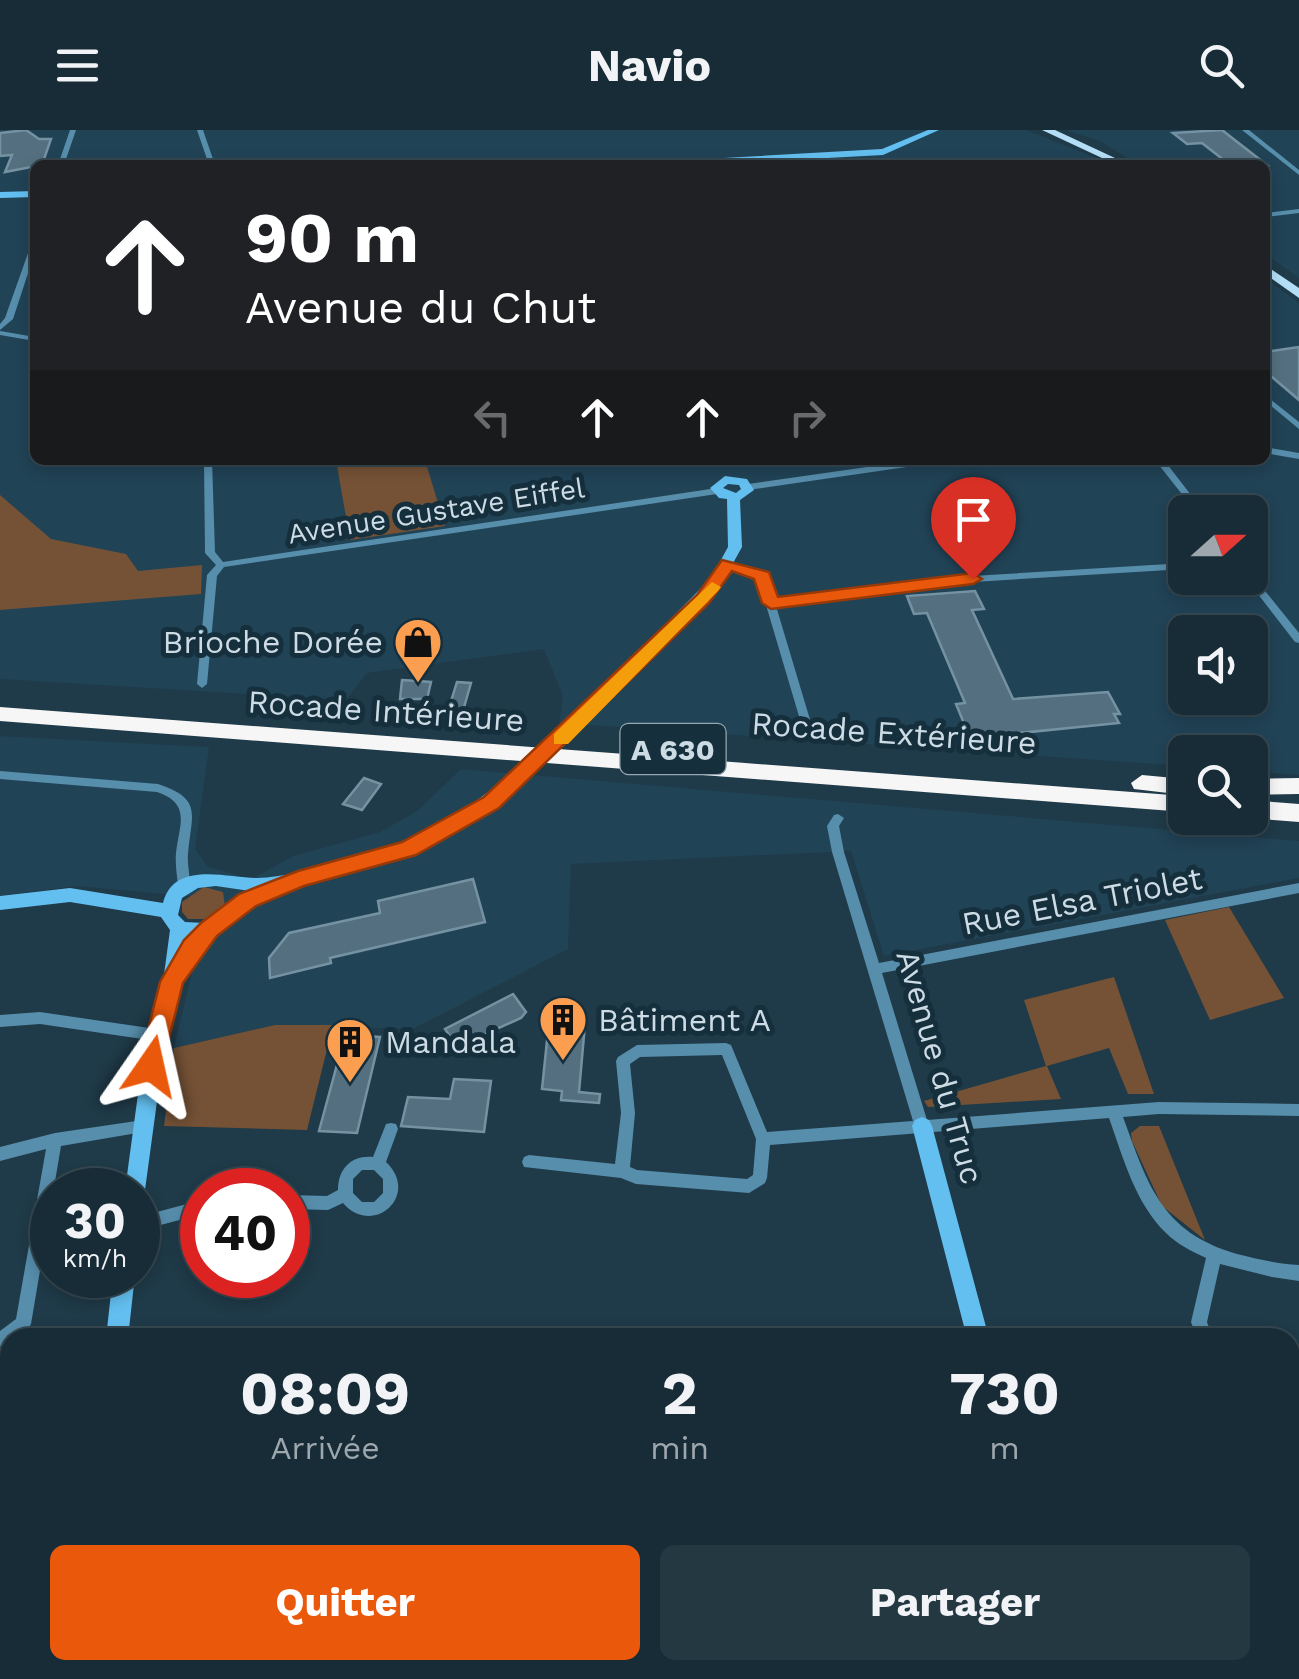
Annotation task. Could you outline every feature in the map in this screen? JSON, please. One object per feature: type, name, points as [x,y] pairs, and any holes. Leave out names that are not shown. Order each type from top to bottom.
[{"type":"highway","name":"Rocade Extérieure","points":[[0,698],[1168,785]]},
{"type":"highway","name":"Rocade Intérieure","points":[[0,714],[1168,803]]},
{"type":"highway","points":[[1268,788],[1299,786]]},
{"type":"highway","points":[[1268,792],[1299,796]]},
{"type":"highway","points":[[1268,810],[1299,813]]},
{"type":"main road","points":[[1047,130],[1114,160]]},
{"type":"main road","points":[[1270,272],[1299,294]]},
{"type":"street","points":[[63,160],[72,130]]},
{"type":"street","points":[[200,130],[210,160]]},
{"type":"street","points":[[760,160],[884,152],[935,130]]},
{"type":"street","points":[[1245,130],[1299,173]]},
{"type":"street","points":[[0,196],[30,194]]},
{"type":"street","points":[[1270,214],[1299,211]]},
{"type":"street","points":[[30,257],[9,319],[0,331],[30,337]]},
{"type":"street","points":[[1270,401],[1299,426]]},
{"type":"street","points":[[1270,451],[1299,456]]},
{"type":"street","points":[[202,684],[212,575],[220,565],[210,552],[208,465]]},
{"type":"street","points":[[723,465],[730,479]]},
{"type":"street","points":[[748,486],[746,493],[733,497],[717,491],[718,483],[730,479],[748,486],[898,465]]},
{"type":"street","points":[[1163,465],[1187,495]]},
{"type":"street","name":"Avenue Gustave Eiffel","points":[[220,565],[717,491]]},
{"type":"street","points":[[137,1168],[156,1035],[172,982],[192,946],[248,900],[298,880],[409,849],[475,814],[514,784],[703,599],[728,564],[737,532],[733,497]]},
{"type":"street","points":[[728,564],[762,576],[806,723]]},
{"type":"street","points":[[771,603],[973,579],[1168,567]]},
{"type":"street","points":[[1263,595],[1299,640]]},
{"type":"street","points":[[0,775],[158,788],[177,794],[186,803],[189,818],[182,853],[183,881],[174,919],[172,982]]},
{"type":"street","name":"Avenue du Truc","points":[[838,818],[833,826],[838,852],[922,1126],[975,1328]]},
{"type":"street","points":[[103,897],[206,878],[262,885],[298,880]]},
{"type":"street","points":[[231,882],[240,895],[236,911]]},
{"type":"street","name":"Rue Elsa Triolet","points":[[876,968],[1299,888]]},
{"type":"street","points":[[0,903],[70,895],[103,897],[209,930]]},
{"type":"street","points":[[0,1022],[40,1018],[156,1035]]},
{"type":"street","points":[[529,1162],[622,1170],[636,1177],[756,1184],[763,1139],[726,1049],[638,1052],[623,1061],[628,1114],[622,1170]]},
{"type":"street","points":[[763,1139],[1159,1108],[1299,1110]]},
{"type":"street","points":[[1114,1113],[1148,1203],[1169,1229],[1214,1257],[1299,1273]]},
{"type":"street","points":[[0,1154],[143,1126]]},
{"type":"street","points":[[378,1164],[392,1129]]},
{"type":"street","points":[[18,1328],[23,1324],[56,1140]]},
{"type":"street","points":[[362,1164],[378,1164],[392,1179],[384,1201],[360,1208],[347,1202],[349,1174],[362,1164]]},
{"type":"street","points":[[310,1203],[328,1204],[345,1194]]},
{"type":"street","points":[[1201,1328],[1199,1322],[1214,1257]]},
{"type":"street","points":[[117,1328],[121,1298]]},
{"type":"shaded area","points":[[0,130],[1026,130],[1101,160],[30,160],[30,465],[1270,465],[1270,282],[1299,303],[1299,775],[1268,772],[1268,735],[1168,735],[1168,765],[559,723],[563,696],[544,649],[367,673],[346,700],[0,679]]},
{"type":"shaded area","points":[[1065,130],[1299,130],[1299,278],[1270,258],[1270,160],[1131,160],[1100,141]]},
{"type":"shaded area","points":[[337,465],[427,465],[445,526],[350,540]]},
{"type":"shaded area","points":[[0,495],[51,539],[126,554],[138,571],[202,565],[201,594],[0,610]]},
{"type":"shaded area","points":[[0,736],[209,747],[195,849],[208,867],[251,879],[294,856],[380,832],[417,811],[461,769],[1168,830],[1168,835],[1299,841],[1299,878],[884,956],[851,851],[571,864],[568,949],[413,1029],[275,1025],[174,1048],[206,913],[198,897],[76,886],[0,896]]},
{"type":"shaded area","points":[[204,887],[223,892],[225,907],[211,919],[188,919],[182,912],[182,902]]},
{"type":"shaded area","points":[[1229,907],[1284,998],[1210,1020],[1165,920]]},
{"type":"shaded area","points":[[1114,977],[1154,1094],[1128,1094],[1109,1048],[1047,1066],[1061,1099],[928,1107],[924,1101],[1046,1066],[1024,1000]]},
{"type":"shaded area","points":[[275,1025],[333,1025],[307,1130],[164,1126],[174,1048]]},
{"type":"shaded area","points":[[1140,1126],[1159,1126],[1205,1240],[1162,1206],[1132,1141],[1131,1133]]},
{"type":"building","points":[[26,130],[39,139],[51,139],[44,160],[30,160],[30,167],[5,172],[12,155],[0,156],[0,133]]},
{"type":"building","points":[[1222,130],[1261,160],[1224,160],[1202,143],[1187,144],[1173,133]]},
{"type":"building","points":[[1299,347],[1299,400],[1270,375],[1270,351]]},
{"type":"building","points":[[975,591],[984,609],[972,610],[1013,699],[1108,692],[1120,714],[1114,714],[1119,723],[970,738],[956,704],[965,703],[927,613],[914,614],[907,596]]},
{"type":"building","points":[[402,680],[431,682],[427,699],[400,699]]},
{"type":"building","points":[[457,682],[471,683],[461,718],[446,717]]},
{"type":"building","points":[[364,778],[381,784],[362,810],[343,804]]},
{"type":"building","points":[[473,879],[485,922],[330,958],[331,963],[270,978],[269,958],[289,933],[380,913],[378,901]]},
{"type":"building","points":[[513,994],[526,1012],[521,1018],[457,1047],[445,1029]]},
{"type":"building","name":"Bâtiment A","points":[[556,1021],[585,1024],[579,1092],[600,1094],[599,1103],[561,1100],[562,1091],[542,1089],[548,1031],[554,1031]]},
{"type":"building","name":"Mandala","points":[[345,1035],[380,1037],[357,1133],[319,1131]]},
{"type":"building","points":[[454,1079],[491,1081],[484,1132],[401,1126],[408,1097],[450,1099]]},
{"type":"slow traffic","points":[[561,739],[712,587]]},
{"type":"place","name":"Brioche Dorée","points":[[418,684]]},
{"type":"place","name":"Bâtiment A","points":[[563,1062]]},
{"type":"place","name":"Mandala","points":[[350,1084]]},
{"type":"route","points":[[151,1066],[172,982],[192,946],[209,930],[220,926],[248,900],[298,880],[409,849],[491,803],[580,722],[703,599],[728,564],[762,576],[771,603],[973,579]]}]
